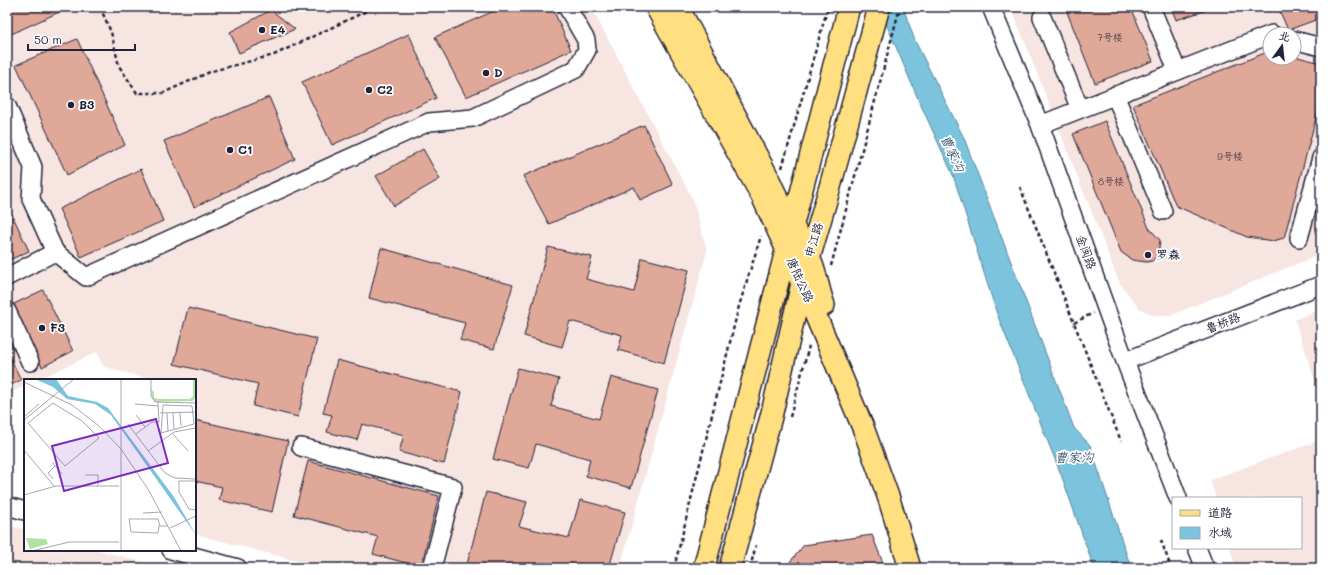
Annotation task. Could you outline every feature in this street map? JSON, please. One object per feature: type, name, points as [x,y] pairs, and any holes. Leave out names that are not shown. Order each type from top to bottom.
[{"type":"main road","name":"唐陆公路","points":[[656,7],[762,196],[793,223],[809,256],[834,337],[895,483],[922,568]]},
{"type":"main road","name":"唐陆公路","points":[[678,7],[768,177],[771,203],[786,248],[864,430],[889,499],[910,568]]},
{"type":"main road","name":"申江路","points":[[704,568],[849,7]]},
{"type":"main road","name":"申江路","points":[[730,568],[771,417],[809,256],[837,162],[879,7]]},
{"type":"street","points":[[7,106],[33,167],[31,199],[55,252],[86,277],[97,274],[429,122],[473,118],[576,69],[587,50],[586,40],[567,7]]},
{"type":"street","name":"金闽路","points":[[991,7],[1040,125],[1125,361],[1178,497]]},
{"type":"street","points":[[1152,7],[1177,70]]},
{"type":"street","points":[[1042,17],[1080,109]]},
{"type":"street","points":[[1040,125],[1262,38]]},
{"type":"street","points":[[1302,42],[1321,47]]},
{"type":"street","points":[[1115,95],[1163,211]]},
{"type":"street","points":[[1299,238],[1321,158]]},
{"type":"street","points":[[7,277],[55,252]]},
{"type":"street","name":"鲁桥路","points":[[1125,361],[1321,285]]},
{"type":"street","points":[[7,313],[30,362]]},
{"type":"street","points":[[301,447],[453,487],[432,568]]},
{"type":"street","points":[[7,506],[24,511]]},
{"type":"street","points":[[1198,549],[1205,568]]},
{"type":"street","points":[[175,551],[238,568]]},
{"type":"path","points":[[100,7],[111,32],[119,66],[137,92],[163,93],[212,72],[274,55],[375,7]]},
{"type":"path","points":[[674,568],[739,306],[771,203],[828,7]]},
{"type":"path","points":[[830,269],[900,7]]},
{"type":"path","points":[[1020,187],[1121,441]]},
{"type":"path","points":[[1074,323],[1106,307]]},
{"type":"path","points":[[790,418],[816,319]]},
{"type":"path","points":[[750,568],[758,538]]},
{"type":"path","points":[[1161,540],[1171,568]]},
{"type":"shaded area","points":[[7,7],[591,7],[693,200],[707,251],[620,568],[324,568],[196,534],[196,379],[144,379],[103,366],[97,352],[39,379],[24,379],[24,386],[7,394]]},
{"type":"shaded area","points":[[1011,7],[1321,7],[1321,254],[1169,316],[1153,315],[1139,308],[1119,282]]},
{"type":"shaded area","points":[[1321,308],[1321,399],[1295,320]]},
{"type":"shaded area","points":[[1321,440],[1321,568],[1236,568],[1230,549],[1302,549],[1302,497],[1216,497],[1210,480]]},
{"type":"shaded area","points":[[7,525],[24,530],[24,551],[102,551],[165,568],[7,568]]},
{"type":"water","name":"曹家沟","points":[[879,7],[903,7],[915,41],[964,138],[1074,428],[1090,445],[1131,568],[1094,568],[1062,477],[997,314],[953,175],[919,101]]},
{"type":"building","points":[[7,7],[70,7],[7,36]]},
{"type":"building","name":"D","points":[[503,7],[552,7],[571,50],[466,97],[435,37]]},
{"type":"building","points":[[1079,7],[1131,7],[1153,61],[1095,83],[1067,12]]},
{"type":"building","points":[[1171,7],[1209,7],[1210,9],[1176,20]]},
{"type":"building","points":[[1278,7],[1321,7],[1321,18],[1299,26],[1286,26]]},
{"type":"building","name":"E4","points":[[271,10],[295,29],[239,53],[230,32]]},
{"type":"building","name":"C2","points":[[409,34],[436,98],[332,145],[302,82]]},
{"type":"building","name":"B3","points":[[77,39],[125,145],[67,175],[16,65]]},
{"type":"building","points":[[1262,54],[1262,66],[1302,66],[1302,58],[1321,63],[1321,99],[1284,238],[1273,241],[1247,237],[1176,206],[1133,105]]},
{"type":"building","name":"C1","points":[[269,97],[295,159],[194,207],[164,141]]},
{"type":"building","points":[[1105,121],[1149,228],[1160,240],[1158,255],[1152,261],[1146,262],[1132,260],[1121,252],[1073,134]]},
{"type":"building","points":[[644,125],[673,185],[640,200],[634,187],[549,224],[523,176]]},
{"type":"building","points":[[423,149],[440,179],[394,206],[376,176]]},
{"type":"building","points":[[141,169],[163,221],[81,257],[59,209]]},
{"type":"building","points":[[7,204],[29,251],[7,261]]},
{"type":"building","points":[[548,247],[592,257],[586,279],[634,292],[642,258],[689,270],[664,363],[618,350],[622,335],[570,321],[562,347],[524,336]]},
{"type":"building","points":[[381,248],[513,285],[494,349],[460,340],[465,323],[369,298]]},
{"type":"building","name":"F3","points":[[43,290],[73,351],[42,367],[14,304]]},
{"type":"building","points":[[188,308],[317,339],[298,417],[253,406],[258,384],[174,364]]},
{"type":"building","points":[[7,351],[21,380],[7,387]]},
{"type":"building","points":[[337,360],[462,392],[444,464],[399,452],[404,435],[362,424],[357,440],[327,432],[332,415],[323,413]]},
{"type":"building","points":[[518,368],[559,379],[551,406],[599,419],[611,377],[658,390],[631,488],[586,476],[590,459],[536,444],[529,468],[493,459]]},
{"type":"building","points":[[196,420],[288,441],[272,512],[219,500],[222,487],[196,481]]},
{"type":"building","points":[[308,461],[439,496],[421,567],[373,554],[378,537],[294,515]]},
{"type":"building","points":[[486,492],[527,502],[519,526],[569,538],[580,500],[625,512],[609,568],[466,568]]},
{"type":"building","points":[[872,535],[885,568],[785,568],[804,545]]},
{"type":"place","name":"E4","points":[[262,30]]},
{"type":"place","name":"D","points":[[486,73]]},
{"type":"place","name":"C2","points":[[369,90]]},
{"type":"place","name":"B3","points":[[71,105]]},
{"type":"place","name":"C1","points":[[230,150]]},
{"type":"place","name":"罗森","points":[[1148,255]]},
{"type":"place","name":"F3","points":[[42,328]]}]
